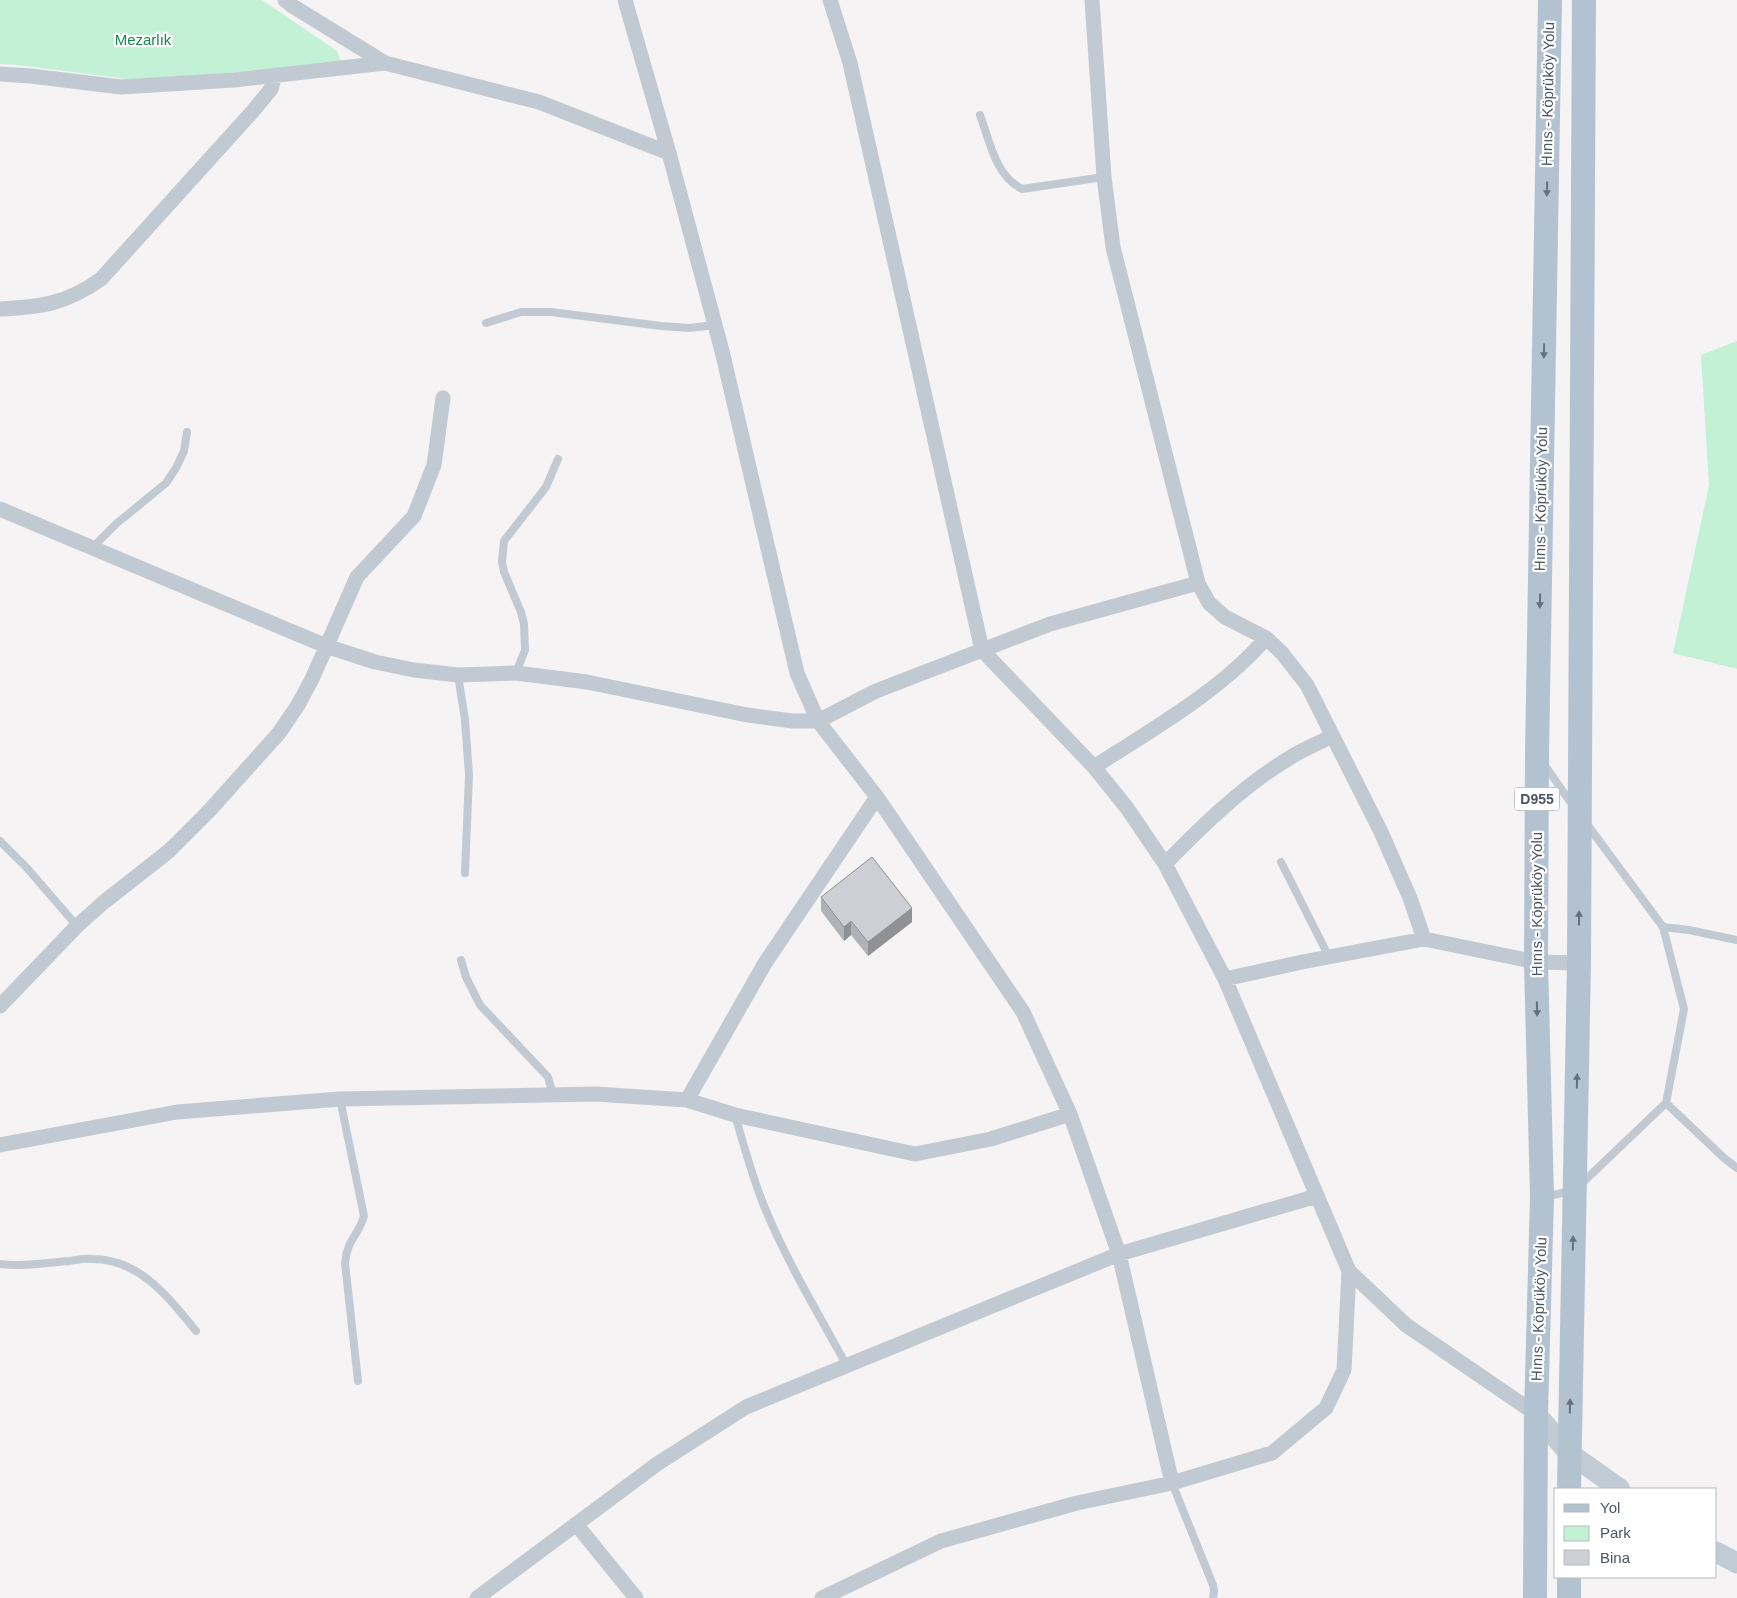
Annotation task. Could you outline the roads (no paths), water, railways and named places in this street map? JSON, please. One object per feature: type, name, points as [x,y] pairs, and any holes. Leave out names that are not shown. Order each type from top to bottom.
[{"type":"main road","name":"Hınıs - Köprüköy Yolu","points":[[1536,1598],[1536,1414],[1542,1198],[1536,962],[1537,754],[1550,0]]},
{"type":"main road","name":"D955","points":[[1569,1488],[1579,963],[1584,0]]},
{"type":"main road","points":[[1569,1578],[1569,1598]]},
{"type":"street","points":[[285,0],[290,5],[385,63],[539,102],[669,153]]},
{"type":"street","points":[[830,0],[850,63],[982,650],[1094,767],[1127,808],[1165,864],[1225,979],[1349,1272],[1406,1325],[1536,1414],[1569,1453],[1619,1488]]},
{"type":"street","points":[[1092,0],[1104,177],[1113,247],[1198,583],[1209,603],[1225,617],[1266,638],[1282,653],[1307,685],[1381,832],[1410,898],[1424,939]]},
{"type":"street","points":[[627,1],[715,325],[797,673],[818,721],[878,797],[1023,1012],[1070,1114],[1119,1254],[1172,1483]]},
{"type":"street","points":[[0,74],[121,86],[234,80],[385,63]]},
{"type":"street","points":[[0,309],[35,307],[56,303],[85,290],[101,280],[253,111],[271,89],[274,76]]},
{"type":"street","points":[[0,1006],[77,926],[104,902],[169,851],[253,764],[279,733],[298,706],[312,680],[357,577],[414,516],[434,465],[443,398]]},
{"type":"street","points":[[0,508],[326,646],[375,662],[414,670],[458,675],[516,673],[587,682],[747,715],[792,721],[818,721],[876,691],[1050,624],[1198,583]]},
{"type":"street","points":[[1094,767],[1159,725],[1225,678],[1252,654],[1266,638]]},
{"type":"street","points":[[1165,864],[1202,828],[1249,788],[1291,757],[1332,736]]},
{"type":"street","points":[[687,1100],[765,963],[878,797]]},
{"type":"street","points":[[1225,979],[1424,939],[1536,962],[1579,963]]},
{"type":"street","points":[[0,1145],[177,1112],[340,1099],[596,1094],[687,1100],[736,1115],[915,1154],[991,1139],[1070,1114]]},
{"type":"street","points":[[477,1598],[657,1464],[746,1407],[1119,1254],[1317,1196]]},
{"type":"street","points":[[822,1598],[941,1541],[1077,1503],[1172,1483],[1272,1454],[1326,1408],[1344,1370],[1349,1272]]},
{"type":"street","points":[[576,1524],[636,1598]]},
{"type":"street","points":[[1717,1552],[1737,1562]]},
{"type":"lane","points":[[980,115],[1000,169],[1011,182],[1022,189],[1104,177]]},
{"type":"lane","points":[[486,323],[520,312],[551,312],[661,326],[689,328],[715,325]]},
{"type":"lane","points":[[92,548],[106,533],[166,483],[184,452],[187,432]]},
{"type":"lane","points":[[516,673],[525,650],[524,624],[522,612],[504,572],[502,552],[504,541],[546,487],[558,459]]},
{"type":"lane","points":[[458,675],[465,720],[469,775],[465,873]]},
{"type":"lane","points":[[1537,754],[1662,927],[1684,1009],[1666,1103],[1574,1190],[1542,1198]]},
{"type":"lane","points":[[0,841],[27,868],[77,926]]},
{"type":"lane","points":[[1281,862],[1329,957]]},
{"type":"lane","points":[[1662,927],[1689,930],[1737,940]]},
{"type":"lane","points":[[462,960],[466,977],[480,1006],[548,1077],[553,1095]]},
{"type":"lane","points":[[340,1099],[364,1216],[350,1240],[345,1263],[358,1381]]},
{"type":"lane","points":[[1666,1103],[1737,1168]]},
{"type":"lane","points":[[736,1115],[749,1164],[787,1257],[847,1366]]},
{"type":"lane","points":[[0,1264],[33,1265],[92,1259],[123,1264],[143,1275],[158,1287],[196,1331]]},
{"type":"lane","points":[[1172,1483],[1213,1585],[1213,1598]]},
{"type":"park label","name":"Mezarlık","points":[[143,40]]}]
